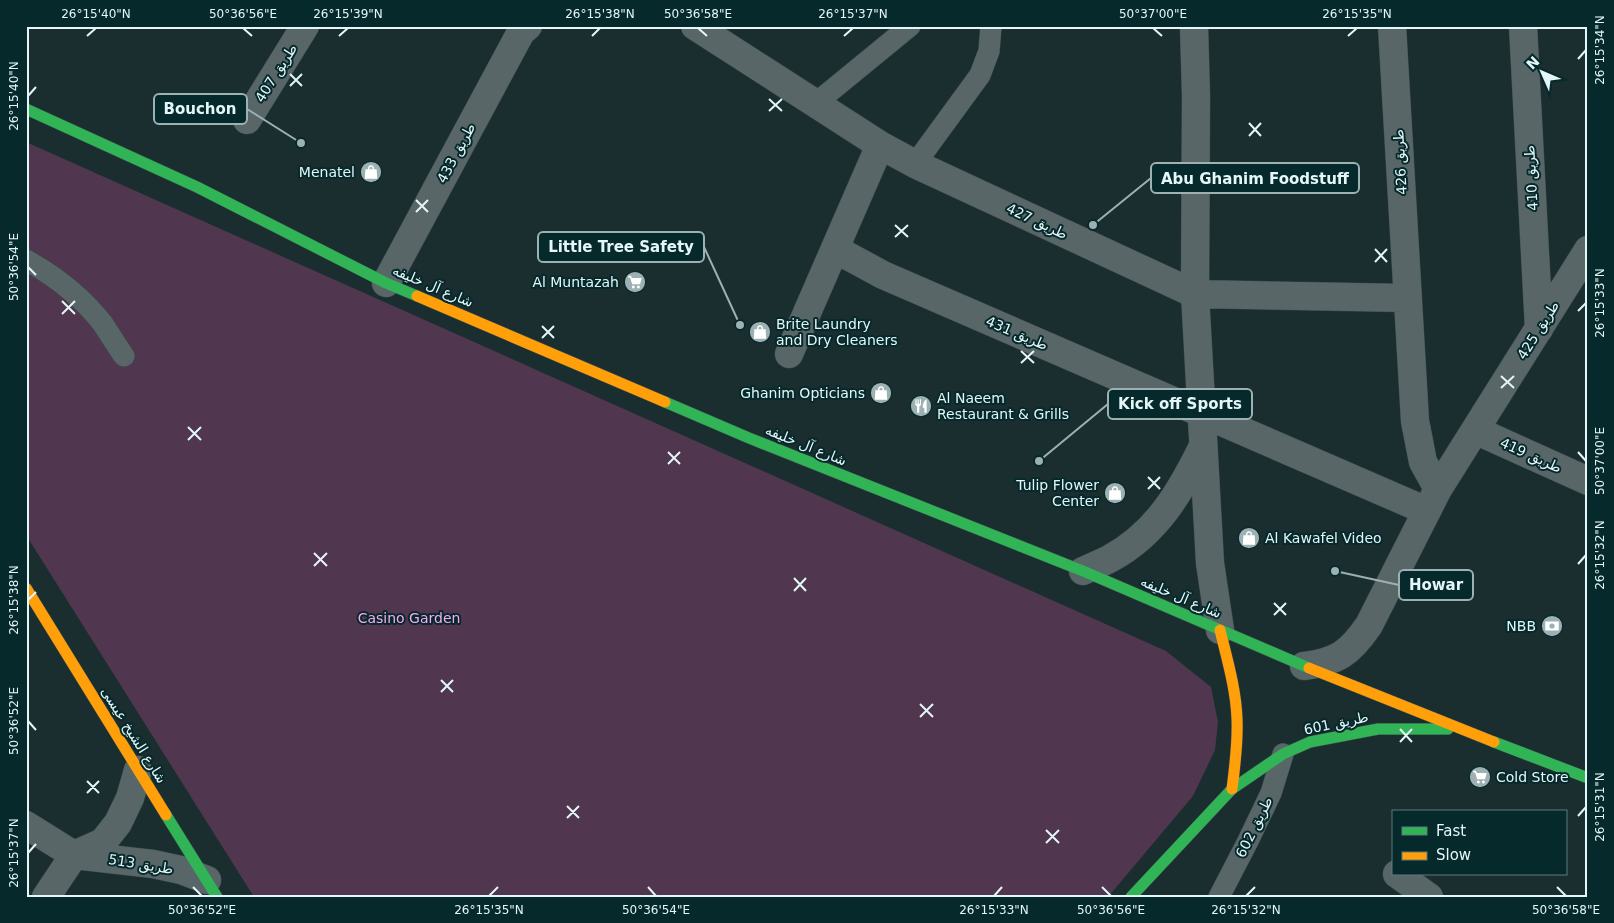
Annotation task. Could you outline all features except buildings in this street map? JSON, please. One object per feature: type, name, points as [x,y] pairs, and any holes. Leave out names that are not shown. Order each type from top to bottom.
[{"type":"street","name":"طريق 407","points":[[246,120],[305,26]]},
{"type":"street","name":"طريق 433","points":[[386,283],[521,32],[528,26]]},
{"type":"street","points":[[696,26],[880,144],[789,354]]},
{"type":"street","points":[[1194,26],[1196,96],[1195,294],[1210,563],[1220,630],[1236,707],[1237,748],[1232,789]]},
{"type":"street","name":"طريق 426","points":[[1392,26],[1415,422],[1417,440],[1432,500]]},
{"type":"street","name":"طريق 410","points":[[1524,26],[1539,329]]},
{"type":"street","name":"شارع آل خليفه","points":[[26,108],[197,187],[386,283],[749,438],[1083,571],[1304,666],[1588,778]]},
{"type":"street","name":"طريق 427","points":[[880,144],[915,164],[1195,294]]},
{"type":"street","name":"طريق 431","points":[[835,249],[883,275],[1202,412]]},
{"type":"street","name":"طريق 425","points":[[1304,666],[1324,664],[1342,655],[1358,642],[1369,625],[1432,500],[1588,250]]},
{"type":"street","points":[[1195,294],[1407,298]]},
{"type":"street","points":[[1202,412],[1432,500]]},
{"type":"street","name":"طريق 419","points":[[1474,430],[1588,480]]},
{"type":"street","points":[[1083,571],[1112,558],[1142,537],[1167,510],[1186,480],[1204,445]]},
{"type":"street","name":"شارع الشيخ عيسى","points":[[26,588],[212,889]]},
{"type":"street","name":"طريق 601","points":[[1131,897],[1232,789],[1283,754],[1310,742],[1378,729],[1460,729]]},
{"type":"street","name":"طريق 513","points":[[74,856],[104,842],[113,830],[130,798],[138,770]]},
{"type":"street","points":[[26,825],[74,856],[46,897]]},
{"type":"street","name":"طريق 513","points":[[74,856],[153,864],[181,870],[212,889]]},
{"type":"street","points":[[1400,876],[1429,897]]},
{"type":"lane","points":[[816,103],[910,26]]},
{"type":"lane","points":[[915,164],[980,75],[989,51],[991,26]]},
{"type":"lane","points":[[26,260],[44,270],[74,294],[102,323],[124,356]]},
{"type":"lane","name":"طريق 602","points":[[1219,897],[1271,792],[1283,754]]},
{"type":"green space","name":"Casino Garden","points":[[26,142],[1166,651],[1211,687],[1218,722],[1215,750],[1193,796],[1108,897],[254,897],[26,535]]},
{"type":"traffic: fast","points":[[26,109],[197,187],[386,283],[417,296]]},
{"type":"traffic: fast","points":[[665,402],[749,438],[1083,571],[1309,668]]},
{"type":"traffic: fast","points":[[1131,897],[1232,789],[1283,754],[1310,742],[1378,729],[1448,729]]},
{"type":"traffic: fast","points":[[1494,742],[1588,778]]},
{"type":"traffic: fast","points":[[166,815],[217,897]]},
{"type":"traffic: slow","points":[[417,296],[665,402]]},
{"type":"traffic: slow","points":[[26,588],[166,815]]},
{"type":"traffic: slow","points":[[1220,630],[1231,674],[1236,708],[1237,745],[1232,789]]},
{"type":"traffic: slow","points":[[1309,668],[1494,742]]},
{"type":"place","name":"Bouchon","points":[[301,143]]},
{"type":"place","name":"Menatel","points":[[371,172]]},
{"type":"place","name":"Abu Ghanim Foodstuff","points":[[1093,225]]},
{"type":"place","name":"Al Muntazah","points":[[635,282]]},
{"type":"place","name":"Little Tree Safety","points":[[740,325]]},
{"type":"place","name":"Brite Laundry and Dry Cleaners","points":[[760,332]]},
{"type":"place","name":"Ghanim Opticians","points":[[881,393]]},
{"type":"place","name":"Al Naeem Restaurant & Grills","points":[[921,406]]},
{"type":"place","name":"Kick off Sports","points":[[1039,461]]},
{"type":"place","name":"Tulip Flower Center","points":[[1115,493]]},
{"type":"place","name":"Al Kawafel Video","points":[[1249,538]]},
{"type":"place","name":"Howar","points":[[1335,571]]},
{"type":"place","name":"NBB","points":[[1552,626]]},
{"type":"place","name":"Cold Store","points":[[1480,777]]}]
